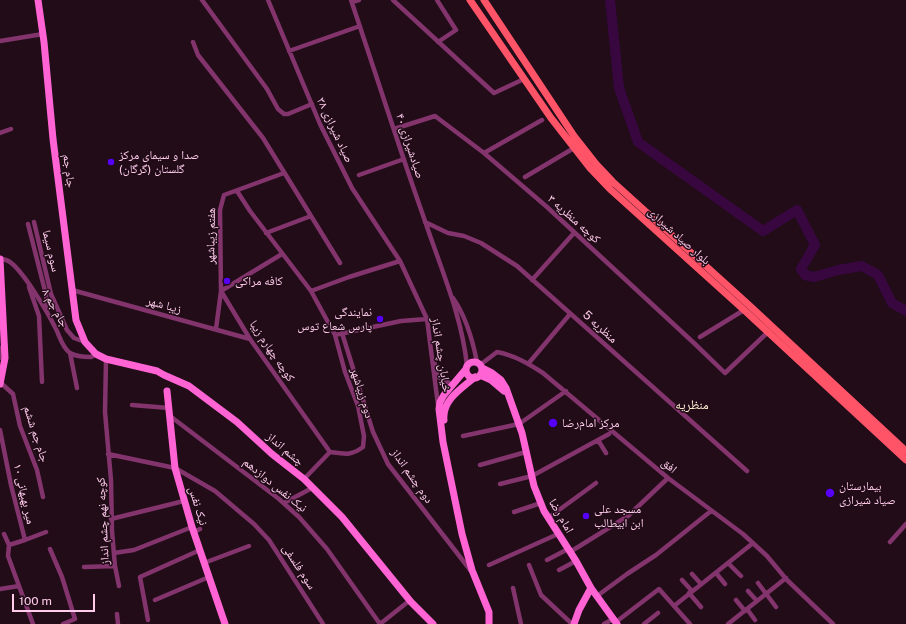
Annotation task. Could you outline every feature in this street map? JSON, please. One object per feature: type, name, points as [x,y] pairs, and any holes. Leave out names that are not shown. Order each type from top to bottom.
[{"type":"main road","name":"بلوار صیاد شیرازی","points":[[470,0],[524,79],[574,148],[590,168],[611,190],[747,308],[906,451]]},
{"type":"main road","name":"بلوار صیاد شیرازی","points":[[484,0],[560,115],[596,164],[613,182],[747,308],[768,332],[906,460]]},
{"type":"street","name":"جام جم","points":[[38,0],[43,34],[53,139],[76,320],[85,342]]},
{"type":"street","points":[[202,0],[267,89],[278,109],[284,114],[288,114],[312,104]]},
{"type":"street","name":"صیاد شیرازی ۳۸","points":[[268,0],[312,104],[352,188],[400,261]]},
{"type":"street","points":[[352,1],[359,0]]},
{"type":"street","points":[[393,0],[494,93],[524,79]]},
{"type":"street","points":[[437,0],[456,30],[438,42]]},
{"type":"street","name":"۴۰ صیادشیرازی","points":[[352,1],[404,160],[452,297],[465,344],[467,368]]},
{"type":"street","points":[[289,51],[360,26]]},
{"type":"street","points":[[0,41],[43,34]]},
{"type":"street","points":[[193,42],[198,55],[263,138],[340,263]]},
{"type":"street","name":"کوچه منظریه ۳","points":[[394,129],[435,116],[484,153],[574,232],[725,373],[768,332]]},
{"type":"street","points":[[484,153],[542,120]]},
{"type":"street","points":[[0,132],[10,129]]},
{"type":"street","points":[[525,177],[574,148]]},
{"type":"street","points":[[359,175],[404,160]]},
{"type":"street","points":[[237,191],[284,173]]},
{"type":"street","name":"دوم زیباشهر","points":[[237,191],[266,233],[311,291],[334,335],[345,372],[358,406],[364,436],[363,446],[356,452],[347,454],[330,452]]},
{"type":"street","name":"هفتم زیباشهر","points":[[221,291],[220,210],[224,195],[237,191]]},
{"type":"street","points":[[266,233],[311,216]]},
{"type":"street","name":"سوم سیما","points":[[34,222],[51,294],[67,330],[74,338],[85,342]]},
{"type":"street","name":"منظریه 5","points":[[425,222],[448,233],[464,236],[481,243],[517,266],[747,471]]},
{"type":"street","points":[[28,224],[46,295],[48,314]]},
{"type":"street","points":[[532,280],[574,232]]},
{"type":"street","points":[[216,330],[221,291],[282,254]]},
{"type":"street","points":[[0,259],[5,358],[1,384]]},
{"type":"street","name":"۸ جام جم","points":[[0,259],[7,260],[16,267],[48,314],[57,330],[62,344],[70,353]]},
{"type":"street","points":[[311,291],[400,261]]},
{"type":"street","name":"خیابان چشم انداز","points":[[400,261],[427,319],[439,409]]},
{"type":"street","points":[[27,282],[39,316],[42,382]]},
{"type":"street","name":"زیبا شهر","points":[[72,290],[250,340]]},
{"type":"street","name":"کوچه چهارم زیبا","points":[[221,291],[250,340],[330,452]]},
{"type":"street","name":"۴۰ صیادشیرازی","points":[[452,297],[461,312],[473,346],[479,369]]},
{"type":"street","points":[[700,337],[747,308]]},
{"type":"street","points":[[528,364],[570,314]]},
{"type":"street","points":[[334,335],[401,321],[427,319]]},
{"type":"street","name":"دوم چشم انداز","points":[[342,333],[373,432],[388,464],[473,574]]},
{"type":"street","name":"چشم انداز","points":[[85,342],[96,354],[106,359],[157,371],[189,386],[237,422],[272,454],[304,479],[342,517],[409,601],[433,624]]},
{"type":"street","points":[[0,348],[4,364]]},
{"type":"street","points":[[431,351],[435,358],[438,377],[453,385]]},
{"type":"street","name":"افق","points":[[479,369],[497,352],[528,364],[543,373],[668,478],[753,543],[833,624]]},
{"type":"street","points":[[77,388],[70,353],[91,357],[96,354]]},
{"type":"street","name":"کوچه نهم چشم انداز","points":[[106,359],[105,412],[111,480],[111,519],[115,566],[119,586]]},
{"type":"street","points":[[479,369],[471,362],[440,402],[439,409],[443,442],[448,460],[462,534],[473,574],[489,612],[489,624]]},
{"type":"street","points":[[467,368],[470,376],[479,369]]},
{"type":"street","points":[[448,460],[448,442],[443,415],[446,405],[479,369]]},
{"type":"street","name":"امام رضا","points":[[479,369],[492,373],[501,380],[506,388],[519,424],[532,476],[541,503],[548,518],[576,561],[591,588],[616,622]]},
{"type":"street","name":"جام جم ششم","points":[[1,384],[13,394],[20,426],[37,470],[43,497]]},
{"type":"street","name":"نیک نفس","points":[[167,391],[175,468],[184,501],[195,529],[204,563],[225,624]]},
{"type":"street","points":[[463,436],[519,424],[566,391]]},
{"type":"street","points":[[132,405],[169,408]]},
{"type":"street","name":"نیک نفس دوازدهم","points":[[170,416],[284,503],[299,517],[327,549],[380,624]]},
{"type":"street","name":"۱۰ میر بهبهانی","points":[[0,430],[11,485],[25,540],[46,532]]},
{"type":"street","points":[[500,484],[532,476],[609,434]]},
{"type":"street","points":[[598,440],[606,453]]},
{"type":"street","points":[[304,479],[330,452]]},
{"type":"street","points":[[480,465],[526,452]]},
{"type":"street","name":"سوم فلسفی","points":[[108,454],[175,468],[215,491],[254,524],[269,540],[323,624]]},
{"type":"street","points":[[547,560],[569,551],[628,516],[668,478]]},
{"type":"street","points":[[548,518],[596,483]]},
{"type":"street","points":[[284,503],[312,488]]},
{"type":"street","points":[[111,519],[184,501]]},
{"type":"street","points":[[514,512],[541,503]]},
{"type":"street","points":[[597,596],[658,553],[711,511]]},
{"type":"street","points":[[890,542],[906,524]]},
{"type":"street","points":[[114,553],[134,550],[195,529]]},
{"type":"street","points":[[4,534],[9,546],[8,556],[33,624]]},
{"type":"street","points":[[489,565],[558,534]]},
{"type":"street","points":[[9,546],[25,540]]},
{"type":"street","points":[[674,606],[753,543]]},
{"type":"street","points":[[204,563],[249,546]]},
{"type":"street","points":[[50,549],[62,577],[75,619],[66,623]]},
{"type":"street","points":[[148,620],[140,576],[200,550]]},
{"type":"street","points":[[559,570],[576,561]]},
{"type":"street","points":[[728,563],[741,576]]},
{"type":"street","points":[[529,565],[541,595],[573,624],[591,588]]},
{"type":"street","points":[[84,568],[115,566]]},
{"type":"street","points":[[716,573],[725,584]]},
{"type":"street","points":[[692,574],[701,584]]},
{"type":"street","points":[[155,600],[209,577]]},
{"type":"street","points":[[728,624],[786,578]]},
{"type":"street","points":[[682,580],[701,607]]},
{"type":"street","points":[[758,583],[776,607]]},
{"type":"street","points":[[0,589],[19,586]]},
{"type":"street","points":[[513,588],[521,624]]},
{"type":"street","points":[[604,624],[616,622],[659,589],[690,624]]},
{"type":"street","points":[[748,592],[757,601]]},
{"type":"street","points":[[736,600],[755,620]]},
{"type":"street","points":[[380,624],[409,601]]},
{"type":"street","points":[[644,624],[658,613]]},
{"type":"street","points":[[117,614],[118,624]]},
{"type":"waterway","points":[[610,0],[619,88],[638,142],[763,231],[797,210],[815,245],[801,269],[805,275],[814,277],[838,270],[862,266],[878,275],[892,303],[906,311]]},
{"type":"place","name":"صدا و سیمای مرکز گلستان (گرگان)","points":[[111,162]]},
{"type":"place","name":"کافه مراکی","points":[[227,281]]},
{"type":"place","name":"نمایندگی پارس شعاع توس","points":[[380,319]]},
{"type":"place","name":"مرکز امام‌رضا","points":[[553,423]]},
{"type":"place","name":"بیمارستان صیاد شیرازی","points":[[830,493]]},
{"type":"place","name":"مسجد علی ابن ابیطالب","points":[[586,516]]},
{"type":"district","name":"منظریه","points":[[692,405]]}]
